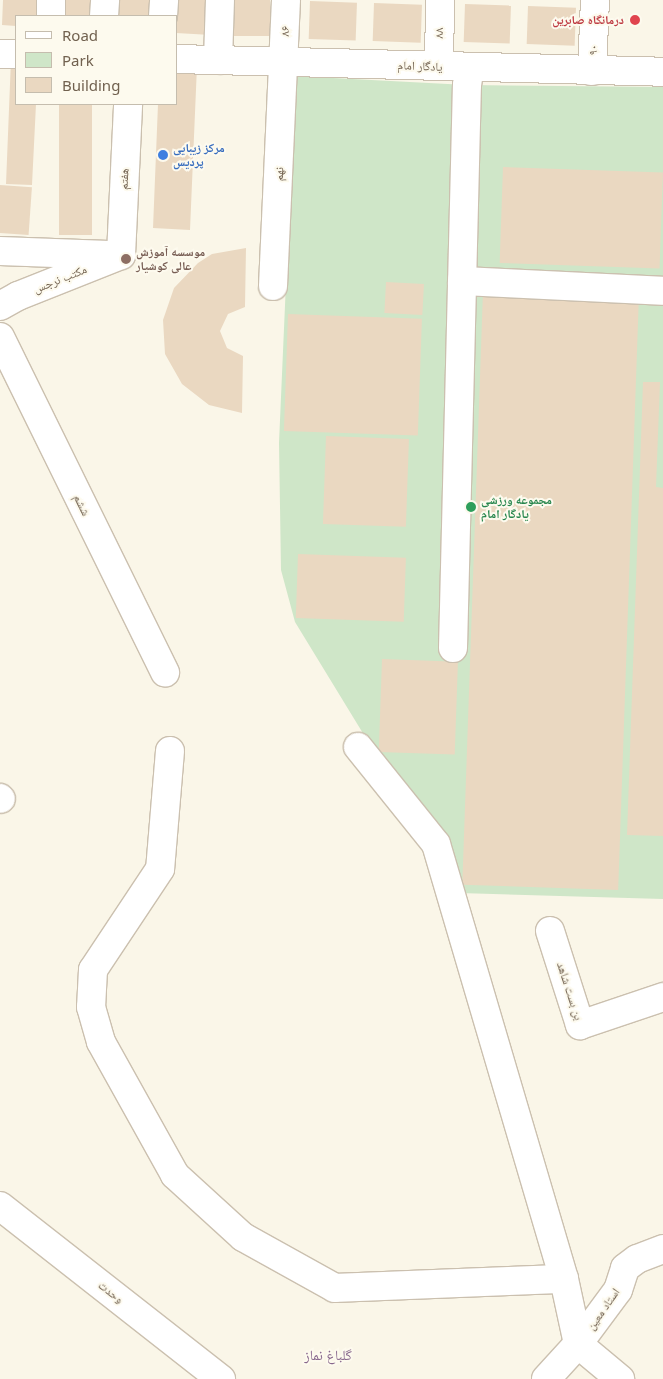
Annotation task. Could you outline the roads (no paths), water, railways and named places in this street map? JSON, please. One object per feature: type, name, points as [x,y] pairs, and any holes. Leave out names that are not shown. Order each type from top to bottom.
[{"type":"street","points":[[51,0],[51,15]]},
{"type":"street","points":[[104,15],[105,0]]},
{"type":"street","points":[[164,0],[164,15]]},
{"type":"street","points":[[218,60],[220,0]]},
{"type":"street","name":"۸۶","points":[[284,62],[286,0]]},
{"type":"street","name":"۸۸","points":[[439,66],[440,0]]},
{"type":"street","name":"۹۰","points":[[592,71],[595,0]]},
{"type":"street","points":[[0,54],[15,54]]},
{"type":"street","name":"یادگار امام","points":[[178,59],[663,72]]},
{"type":"street","name":"نهم","points":[[273,286],[284,62]]},
{"type":"street","points":[[453,648],[467,85],[470,67]]},
{"type":"street","name":"هفتم","points":[[121,255],[128,105]]},
{"type":"street","points":[[8,252],[121,255]]},
{"type":"street","points":[[8,252],[27,273],[27,281],[9,301]]},
{"type":"street","name":"مکتب نرجس","points":[[9,301],[121,255]]},
{"type":"street","points":[[462,281],[663,291]]},
{"type":"street","name":"ششم","points":[[0,337],[165,672]]},
{"type":"street","points":[[358,747],[436,844],[564,1279],[578,1344],[620,1379]]},
{"type":"street","points":[[170,751],[160,868],[93,970],[91,1007],[101,1042],[175,1175],[243,1237],[335,1288],[564,1279]]},
{"type":"street","name":"بن بست شاهد","points":[[550,931],[580,1025],[663,997]]},
{"type":"street","name":"وحدت","points":[[0,1206],[221,1379]]},
{"type":"street","name":"استاد معین","points":[[546,1379],[578,1344],[618,1290],[625,1268],[637,1259],[663,1249]]},
{"type":"place","name":"درمانگاه صابرین","points":[[635,20]]},
{"type":"place","name":"مرکز زیبایی پردیس","points":[[163,155]]},
{"type":"place","name":"موسسه آموزش عالی کوشیار","points":[[126,259]]},
{"type":"place","name":"مجموعه ورزشی یادگار امام","points":[[471,507]]},
{"type":"district","name":"گلباغ نماز","points":[[328,1355]]}]
